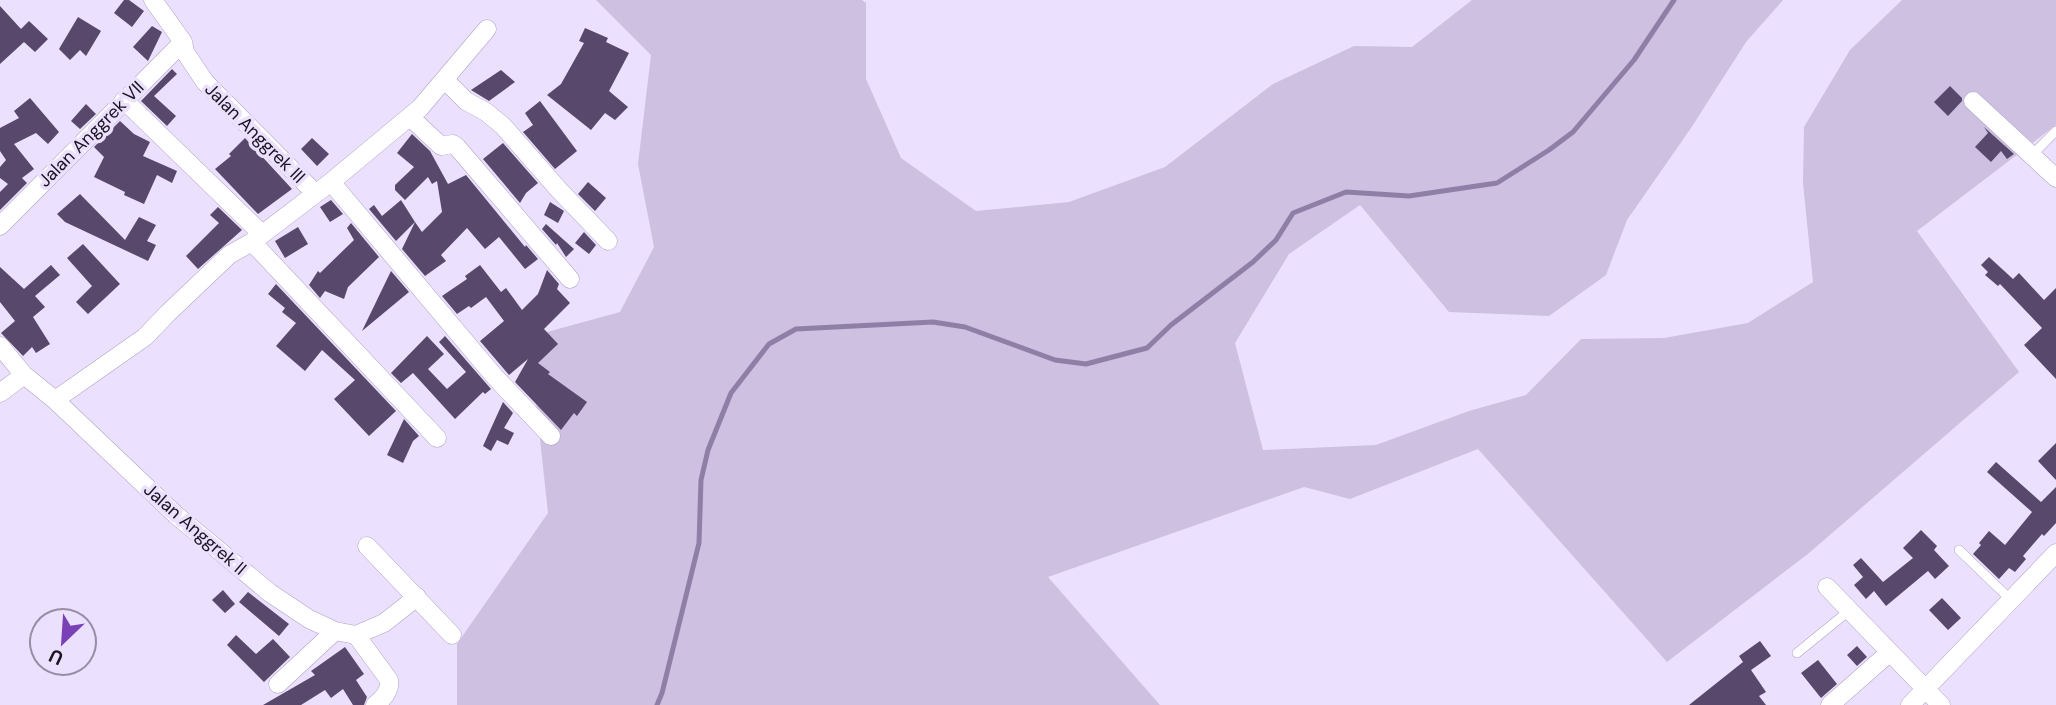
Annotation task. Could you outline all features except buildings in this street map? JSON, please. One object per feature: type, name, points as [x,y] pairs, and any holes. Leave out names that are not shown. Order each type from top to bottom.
[{"type":"street","name":"Jalan Anggrek III","points":[[153,0],[183,42],[186,52],[205,82],[315,193]]},
{"type":"street","points":[[55,400],[145,337],[229,255],[257,238],[331,182],[410,117],[445,80],[486,29]]},
{"type":"street","name":"Jalan Anggrek VII","points":[[0,226],[183,42]]},
{"type":"street","points":[[445,80],[466,101],[503,126],[608,241]]},
{"type":"street","points":[[124,100],[257,238],[437,438]]},
{"type":"street","points":[[1973,101],[2056,178]]},
{"type":"street","points":[[410,117],[437,144],[457,147],[570,279]]},
{"type":"street","points":[[331,182],[479,359],[551,436]]},
{"type":"street","name":"Jalan Anggrek II","points":[[0,345],[24,375],[55,400],[176,515],[270,593],[309,620],[335,631],[356,635]]},
{"type":"street","points":[[0,393],[24,375]]},
{"type":"street","points":[[368,546],[452,635]]},
{"type":"street","points":[[1910,705],[2056,553]]},
{"type":"street","points":[[1827,587],[1941,705]]},
{"type":"street","points":[[375,705],[387,694],[389,680],[356,635],[384,623],[417,597]]},
{"type":"street","points":[[278,684],[335,631]]},
{"type":"street","points":[[1830,705],[1889,653]]},
{"type":"lane","points":[[2032,155],[2056,131]]},
{"type":"lane","points":[[1959,550],[2011,600]]},
{"type":"lane","points":[[1797,653],[1850,610]]},
{"type":"shaded area","points":[[596,0],[862,0],[866,3],[866,79],[901,158],[976,211],[1069,202],[1165,167],[1273,84],[1354,46],[1412,47],[1472,0],[1783,0],[1746,42],[1627,220],[1606,275],[1549,316],[1449,312],[1360,205],[1289,254],[1235,343],[1263,450],[1376,445],[1469,411],[1526,395],[1581,339],[1664,338],[1748,323],[1813,282],[1803,183],[1804,127],[1850,50],[1902,0],[2056,0],[2056,125],[1917,231],[2019,372],[1809,553],[1667,662],[1478,449],[1350,499],[1304,487],[1048,577],[1160,705],[457,705],[457,644],[548,513],[529,337],[620,312],[654,247],[638,164],[651,55]]},
{"type":"waterway","points":[[657,705],[699,543],[701,480],[708,450],[731,393],[769,344],[796,329],[933,322],[965,327],[1055,360],[1086,364],[1147,348],[1171,325],[1253,262],[1276,240],[1293,213],[1346,192],[1409,196],[1497,183],[1549,150],[1573,132],[1634,60],[1674,0]]}]
